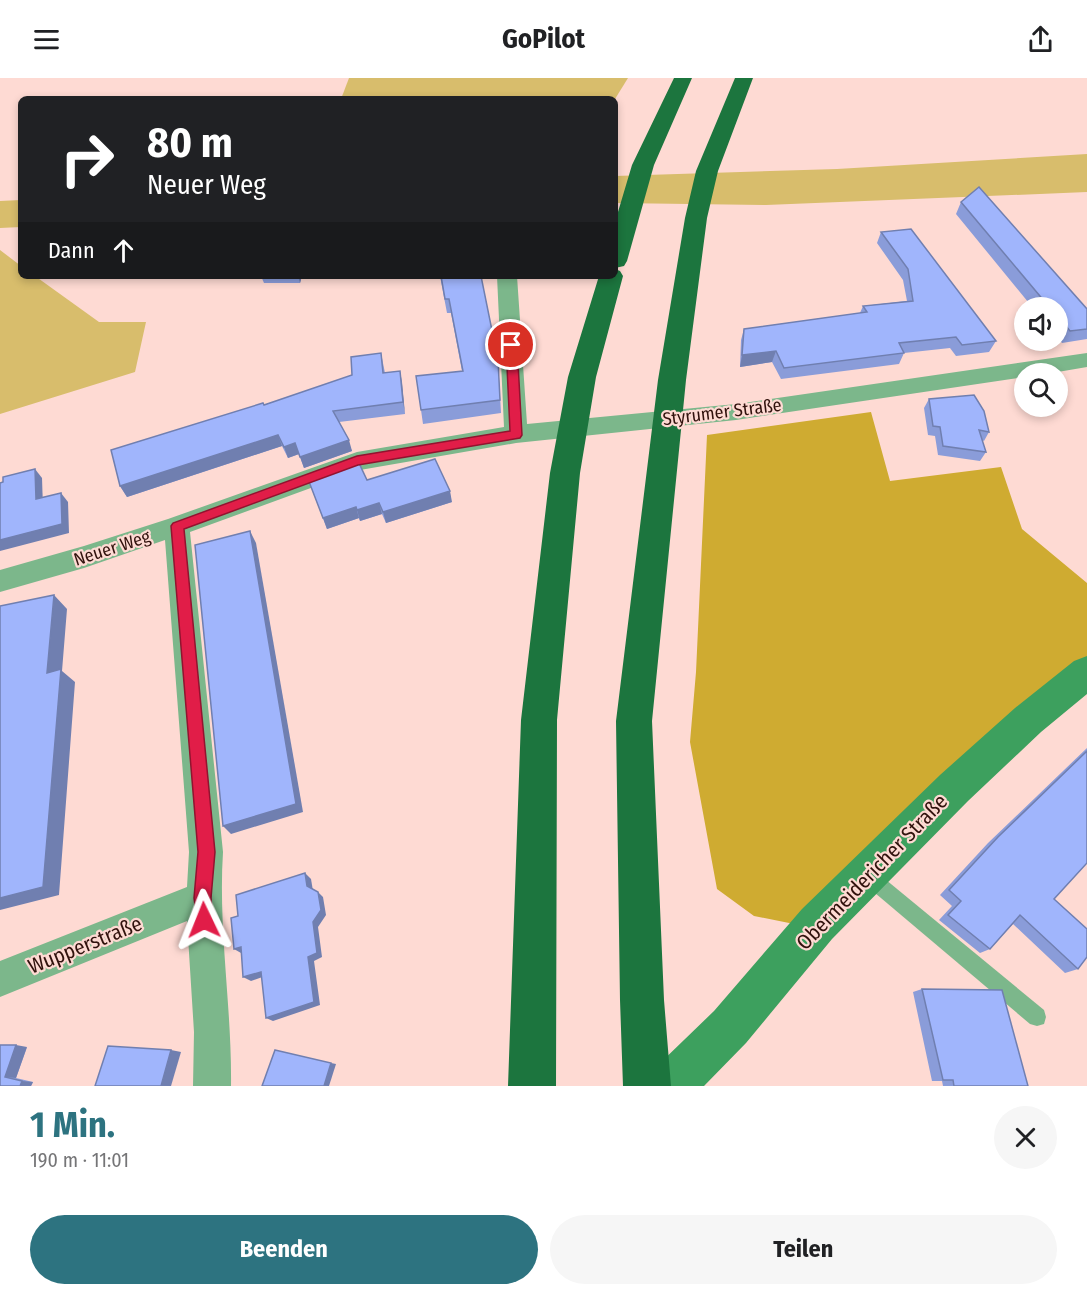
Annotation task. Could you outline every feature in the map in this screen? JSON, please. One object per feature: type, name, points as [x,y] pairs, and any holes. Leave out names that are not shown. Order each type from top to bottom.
[{"type":"highway","points":[[618,250],[643,165],[683,78]]},
{"type":"highway","points":[[647,1086],[642,1000],[634,721],[672,380],[696,218],[707,171],[744,78]]},
{"type":"highway","points":[[532,1086],[539,720],[565,473],[582,376],[610,279]]},
{"type":"main road","name":"Obermeidericher Straße","points":[[671,1086],[730,1026],[817,924],[954,788],[1028,720],[1087,672]]},
{"type":"street","points":[[507,279],[516,435]]},
{"type":"street","name":"Styrumer Straße","points":[[357,461],[516,435],[736,412],[1087,360]]},
{"type":"street","name":"Neuer Weg","points":[[0,581],[84,557],[177,526],[357,461]]},
{"type":"street","points":[[177,526],[206,852],[203,898],[213,1032],[212,1086]]},
{"type":"street","name":"Wupperstraße","points":[[0,979],[203,898]]},
{"type":"lane","points":[[867,875],[1037,1017]]},
{"type":"shaded area","points":[[349,78],[628,78],[617,96],[342,96]]},
{"type":"shaded area","points":[[1087,154],[1087,192],[766,205],[618,203],[618,176],[837,169]]},
{"type":"shaded area","points":[[18,200],[18,227],[0,228],[0,201]]},
{"type":"shaded area","points":[[0,250],[18,264],[18,279],[39,279],[99,322],[146,322],[135,372],[0,414]]},
{"type":"shaded area","points":[[871,412],[890,481],[1001,467],[1022,529],[1087,583],[1087,670],[799,925],[754,916],[717,889],[690,742],[696,672],[707,435]]},
{"type":"building","points":[[979,187],[1087,309],[1087,329],[1070,331],[1068,328],[1068,297],[1041,297],[961,202]]},
{"type":"building","points":[[911,229],[996,341],[962,345],[956,337],[899,343],[904,353],[784,368],[776,351],[742,355],[744,329],[867,312],[863,306],[913,301],[908,269],[881,232]]},
{"type":"building","points":[[442,279],[482,279],[498,360],[500,400],[421,410],[416,376],[463,371],[449,299],[445,299]]},
{"type":"building","points":[[381,353],[383,373],[400,371],[403,402],[333,411],[349,440],[300,457],[295,443],[284,447],[278,435],[120,486],[111,450],[263,403],[264,405],[352,375],[351,357]]},
{"type":"building","points":[[974,395],[984,411],[989,432],[979,430],[986,452],[943,446],[940,427],[933,426],[929,399]]},
{"type":"building","points":[[435,459],[450,491],[383,512],[379,503],[357,510],[356,507],[323,518],[308,479],[358,461],[367,480]]},
{"type":"building","points":[[35,469],[36,499],[61,493],[62,524],[0,540],[0,483],[3,482],[3,477]]},
{"type":"building","points":[[250,531],[296,804],[223,826],[195,545]]},
{"type":"building","points":[[54,595],[47,673],[61,669],[43,887],[0,898],[0,606]]},
{"type":"building","points":[[1087,751],[1087,863],[1054,899],[1087,929],[1087,957],[1078,969],[1020,915],[990,949],[948,915],[961,901],[949,890],[998,837]]},
{"type":"building","points":[[305,873],[307,886],[318,892],[321,910],[313,922],[317,953],[308,957],[314,1002],[266,1018],[261,972],[243,977],[241,947],[234,949],[231,918],[238,916],[236,895]]},
{"type":"building","points":[[922,989],[1002,990],[1028,1086],[954,1086],[953,1080],[943,1080]]},
{"type":"building","points":[[0,1045],[16,1045],[5,1077],[22,1081],[20,1086],[0,1086]]},
{"type":"building","points":[[108,1046],[171,1050],[161,1086],[95,1086]]},
{"type":"building","points":[[275,1050],[331,1063],[324,1086],[262,1086]]},
{"type":"route","points":[[204,920],[206,852],[193,684],[177,526],[357,461],[516,435],[511,345]]}]
